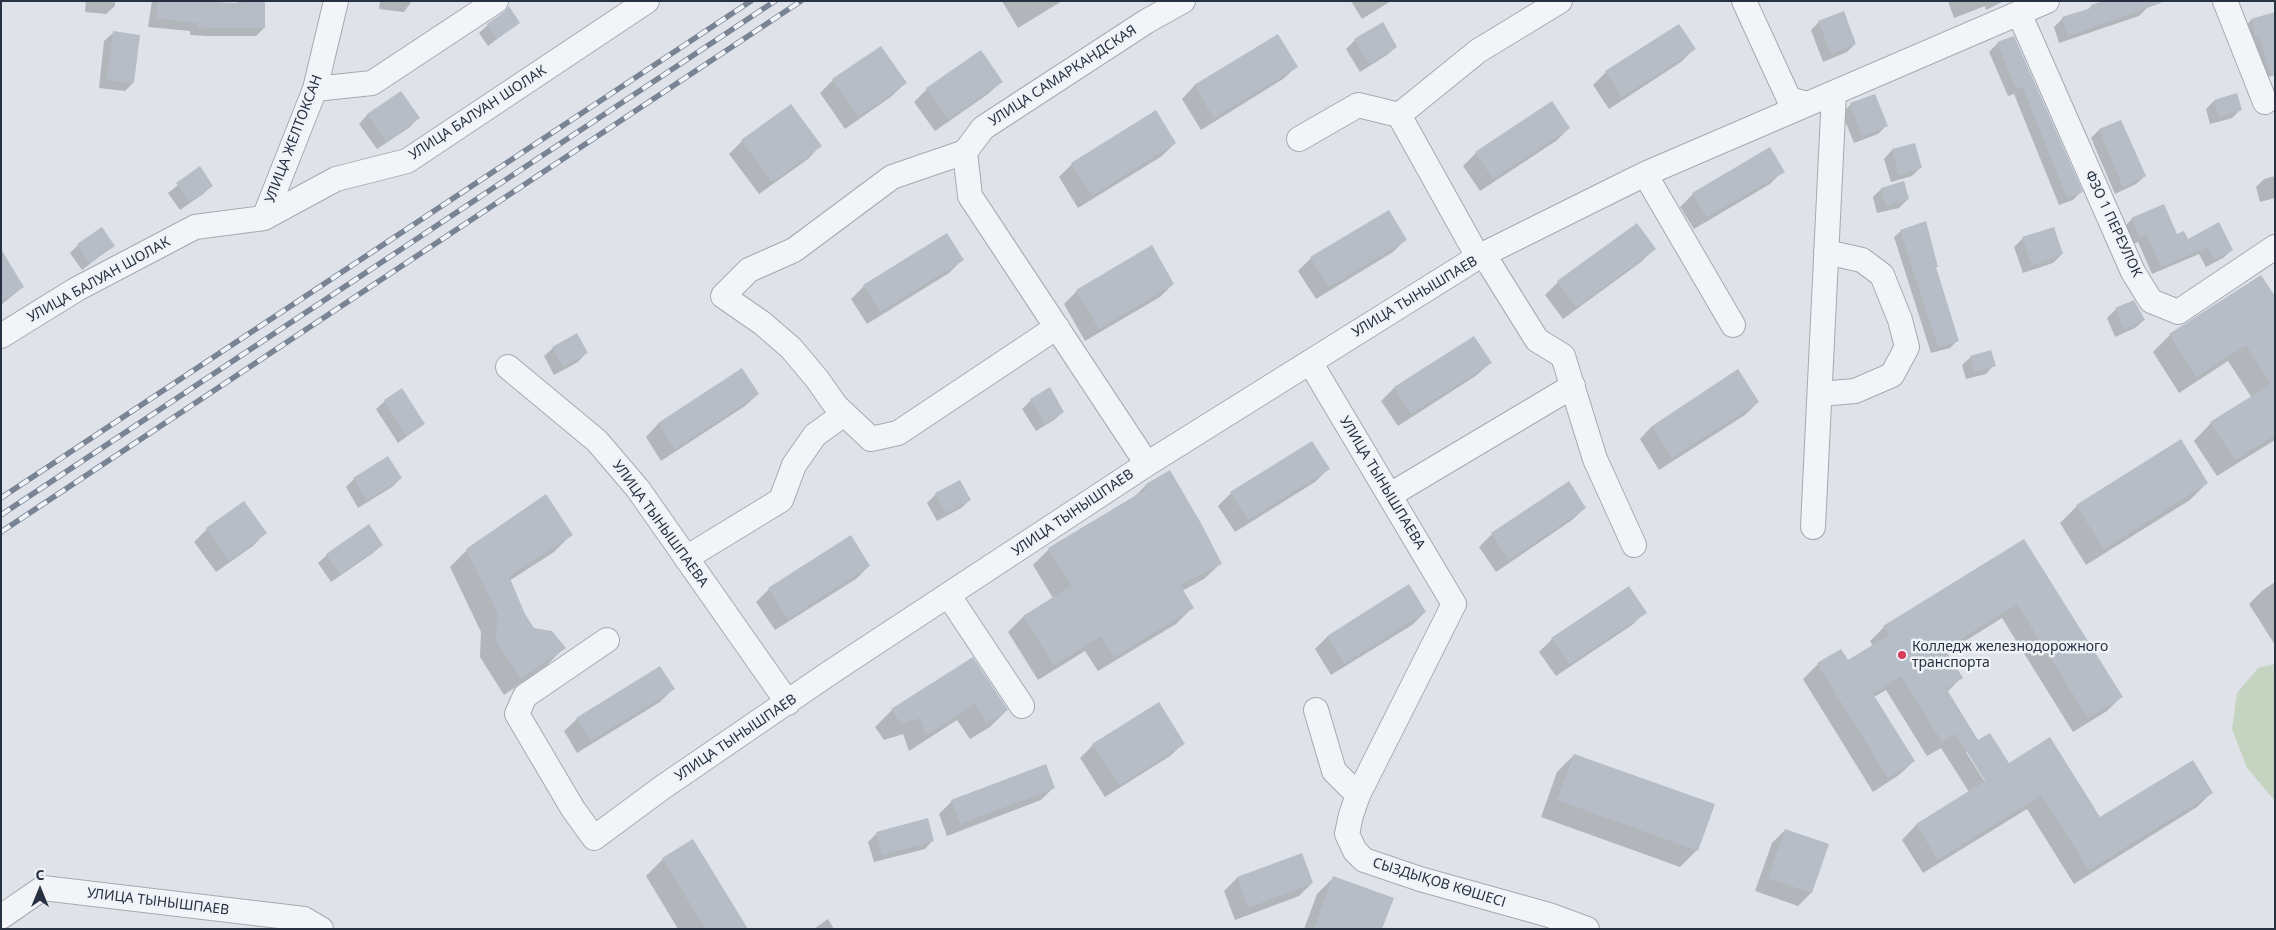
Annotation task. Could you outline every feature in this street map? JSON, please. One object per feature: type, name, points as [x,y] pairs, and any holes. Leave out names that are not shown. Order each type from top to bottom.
[{"type":"street","name":"УЛИЦА ЖЕЛТОКСАН","points":[[264,218],[315,89],[336,1]]},
{"type":"street","points":[[315,89],[372,83],[496,1]]},
{"type":"street","name":"УЛИЦА БАЛУАН ШОЛАК","points":[[1,336],[76,289],[195,227],[264,218],[336,179],[407,161],[647,1]]},
{"type":"street","name":"УЛИЦА САМАРКАНДСКАЯ","points":[[965,152],[983,128],[1182,1]]},
{"type":"street","points":[[1400,115],[1478,52],[1560,1]]},
{"type":"street","points":[[1744,1],[1789,99],[1808,104],[2047,1]]},
{"type":"street","points":[[2225,1],[2265,102]]},
{"type":"street","name":"ФЗО 1 ПЕРЕУЛОК","points":[[2019,13],[2133,272],[2151,301],[2178,312],[2275,247]]},
{"type":"street","points":[[1813,527],[1834,93]]},
{"type":"street","name":"УЛИЦА ТЫНЫШПАЕВ","points":[[607,640],[525,696],[516,714],[563,793],[594,838],[663,787],[830,672],[949,596],[1147,464],[1481,256],[1645,174],[1808,104]]},
{"type":"street","points":[[1300,140],[1358,105],[1400,115],[1481,256],[1537,340],[1564,356],[1595,459],[1634,545]]},
{"type":"street","points":[[1057,327],[898,433],[871,439],[844,414],[790,348],[762,322],[723,296],[749,270],[794,250],[892,177],[965,152],[970,196],[1057,327],[1147,464]]},
{"type":"street","points":[[1645,174],[1733,325]]},
{"type":"street","points":[[1820,394],[1855,391],[1892,375],[1907,346],[1900,320],[1882,274],[1862,260],[1826,252]]},
{"type":"street","name":"УЛИЦА ТЫНЫШПАЕВА","points":[[1310,362],[1454,604]]},
{"type":"street","name":"УЛИЦА ТЫНЫШПАЕВА","points":[[508,367],[597,441],[638,490],[788,702]]},
{"type":"street","points":[[1390,496],[1572,386]]},
{"type":"street","points":[[686,558],[781,500],[794,464],[815,435],[844,414]]},
{"type":"street","points":[[949,596],[1022,706]]},
{"type":"street","name":"СЫЗДЫҚОВ КӨШЕСІ","points":[[1454,604],[1358,795],[1347,834],[1355,851],[1364,860],[1420,879],[1549,915],[1587,929]]},
{"type":"street","points":[[1316,710],[1334,771],[1358,795]]},
{"type":"street","name":"УЛИЦА ТЫНЫШПАЕВ","points":[[1,917],[43,888],[304,919],[321,929]]},
{"type":"green space","points":[[2275,664],[2275,801],[2247,768],[2232,729],[2237,693],[2258,668]]},
{"type":"building","points":[[158,1],[243,3],[243,1],[265,1],[265,28],[198,27],[198,23],[156,18]]},
{"type":"building","points":[[2103,1],[2161,1],[2161,3],[2068,36],[2062,17],[2091,8],[2091,5]]},
{"type":"building","points":[[509,6],[520,23],[497,39],[487,24]]},
{"type":"building","points":[[1844,11],[1856,44],[1831,54],[1818,21]]},
{"type":"building","points":[[2275,12],[2275,75],[2271,76],[2259,35],[2255,36],[2251,19]]},
{"type":"building","points":[[1383,22],[1397,47],[1369,64],[1354,39]]},
{"type":"building","points":[[1679,24],[1696,49],[1622,97],[1605,71]]},
{"type":"building","points":[[113,31],[140,35],[134,83],[107,80]]},
{"type":"building","points":[[1278,34],[1298,67],[1214,118],[1194,85]]},
{"type":"building","points":[[2014,36],[2083,192],[2067,198],[2022,86],[2016,89],[1997,42]]},
{"type":"building","points":[[881,46],[907,83],[858,117],[832,79]]},
{"type":"building","points":[[981,50],[1003,82],[948,119],[926,88]]},
{"type":"building","points":[[401,91],[420,118],[386,142],[367,114]]},
{"type":"building","points":[[2237,93],[2242,110],[2219,117],[2214,100]]},
{"type":"building","points":[[1875,94],[1888,126],[1862,136],[1850,103]]},
{"type":"building","points":[[1552,101],[1570,128],[1493,179],[1475,152]]},
{"type":"building","points":[[791,104],[822,146],[772,182],[741,140]]},
{"type":"building","points":[[1156,110],[1176,143],[1092,196],[1071,163]]},
{"type":"building","points":[[2121,120],[2146,176],[2123,187],[2099,129]]},
{"type":"building","points":[[1915,143],[1922,168],[1899,175],[1892,149]]},
{"type":"building","points":[[1770,147],[1785,172],[1707,217],[1692,193]]},
{"type":"building","points":[[200,166],[213,186],[189,202],[176,183]]},
{"type":"building","points":[[1904,181],[1909,199],[1886,206],[1881,188]]},
{"type":"building","points":[[2164,204],[2177,234],[2184,231],[2188,239],[2219,222],[2233,250],[2214,260],[2208,247],[2161,267],[2147,234],[2140,238],[2131,218]]},
{"type":"building","points":[[1389,210],[1407,240],[1329,287],[1310,257]]},
{"type":"building","points":[[1926,221],[1938,267],[1936,267],[1959,341],[1938,347],[1900,230]]},
{"type":"building","points":[[1637,223],[1656,249],[1576,307],[1557,281]]},
{"type":"building","points":[[102,227],[115,246],[90,263],[77,244]]},
{"type":"building","points":[[2054,227],[2063,254],[2032,265],[2022,237]]},
{"type":"building","points":[[947,233],[964,260],[880,312],[863,285]]},
{"type":"building","points":[[1152,245],[1174,284],[1099,329],[1076,290]]},
{"type":"building","points":[[1,249],[24,287],[1,301]]},
{"type":"building","points":[[2261,275],[2275,296],[2275,435],[2235,460],[2210,422],[2271,384],[2246,345],[2196,377],[2169,334]]},
{"type":"building","points":[[2134,300],[2145,320],[2124,329],[2115,308]]},
{"type":"building","points":[[577,333],[588,353],[563,367],[552,347]]},
{"type":"building","points":[[1474,336],[1492,363],[1411,414],[1394,387]]},
{"type":"building","points":[[1991,350],[1996,366],[1975,372],[1970,356]]},
{"type":"building","points":[[742,368],[759,394],[675,449],[658,423]]},
{"type":"building","points":[[1738,369],[1759,402],[1672,458],[1652,426]]},
{"type":"building","points":[[1050,387],[1064,412],[1045,424],[1030,399]]},
{"type":"building","points":[[402,388],[425,424],[407,436],[384,400]]},
{"type":"building","points":[[2181,439],[2208,483],[2104,549],[2076,505]]},
{"type":"building","points":[[1312,441],[1330,469],[1248,520],[1230,492]]},
{"type":"building","points":[[388,456],[402,478],[367,500],[353,478]]},
{"type":"building","points":[[1170,470],[1222,564],[1180,585],[1194,608],[1114,657],[1101,636],[1054,665],[1023,616],[1071,586],[1048,548],[1148,488],[1146,484]]},
{"type":"building","points":[[960,480],[971,500],[946,513],[935,493]]},
{"type":"building","points":[[1569,481],[1586,508],[1509,560],[1491,533]]},
{"type":"building","points":[[546,494],[573,535],[509,576],[525,614],[534,628],[552,631],[566,648],[521,679],[496,640],[498,614],[466,549]]},
{"type":"building","points":[[244,501],[267,533],[229,561],[206,528]]},
{"type":"building","points":[[369,524],[383,545],[340,574],[326,554]]},
{"type":"building","points":[[851,535],[870,566],[788,619],[768,588]]},
{"type":"building","points":[[2024,539],[2123,697],[2088,718],[2017,604],[1945,649],[1963,678],[1946,688],[1978,740],[1990,733],[2009,763],[2050,737],[2100,817],[2193,760],[2213,793],[2089,870],[2041,795],[1938,860],[1916,824],[1985,781],[1956,734],[1942,742],[1901,676],[1873,694],[1915,761],[1888,778],[1817,663],[1841,649],[1848,660],[1889,635],[1883,626]]},
{"type":"building","points":[[1409,584],[1426,612],[1344,664],[1327,636]]},
{"type":"building","points":[[1629,586],[1647,613],[1569,664],[1551,638]]},
{"type":"building","points":[[973,657],[1008,710],[987,723],[975,704],[926,735],[920,718],[901,724],[891,709]]},
{"type":"building","points":[[660,666],[675,689],[591,741],[576,718]]},
{"type":"building","points":[[1159,702],[1185,744],[1119,785],[1092,744]]},
{"type":"building","points":[[1574,754],[1715,804],[1698,851],[1557,800]]},
{"type":"building","points":[[1046,764],[1055,788],[960,824],[951,800]]},
{"type":"building","points":[[928,818],[934,841],[882,855],[876,832]]},
{"type":"building","points":[[1785,829],[1829,844],[1812,893],[1768,878]]},
{"type":"building","points":[[693,839],[748,929],[706,929],[662,858]]},
{"type":"building","points":[[1302,853],[1313,883],[1248,908],[1237,877]]},
{"type":"building","points":[[1333,876],[1394,898],[1382,929],[1314,929]]},
{"type":"railway","points":[[1,498],[751,1]]},
{"type":"railway","points":[[1,515],[775,1]]},
{"type":"railway","points":[[1,532],[801,1]]},
{"type":"place","name":"Колледж железнодорожного транспорта","points":[[1902,655]]}]
